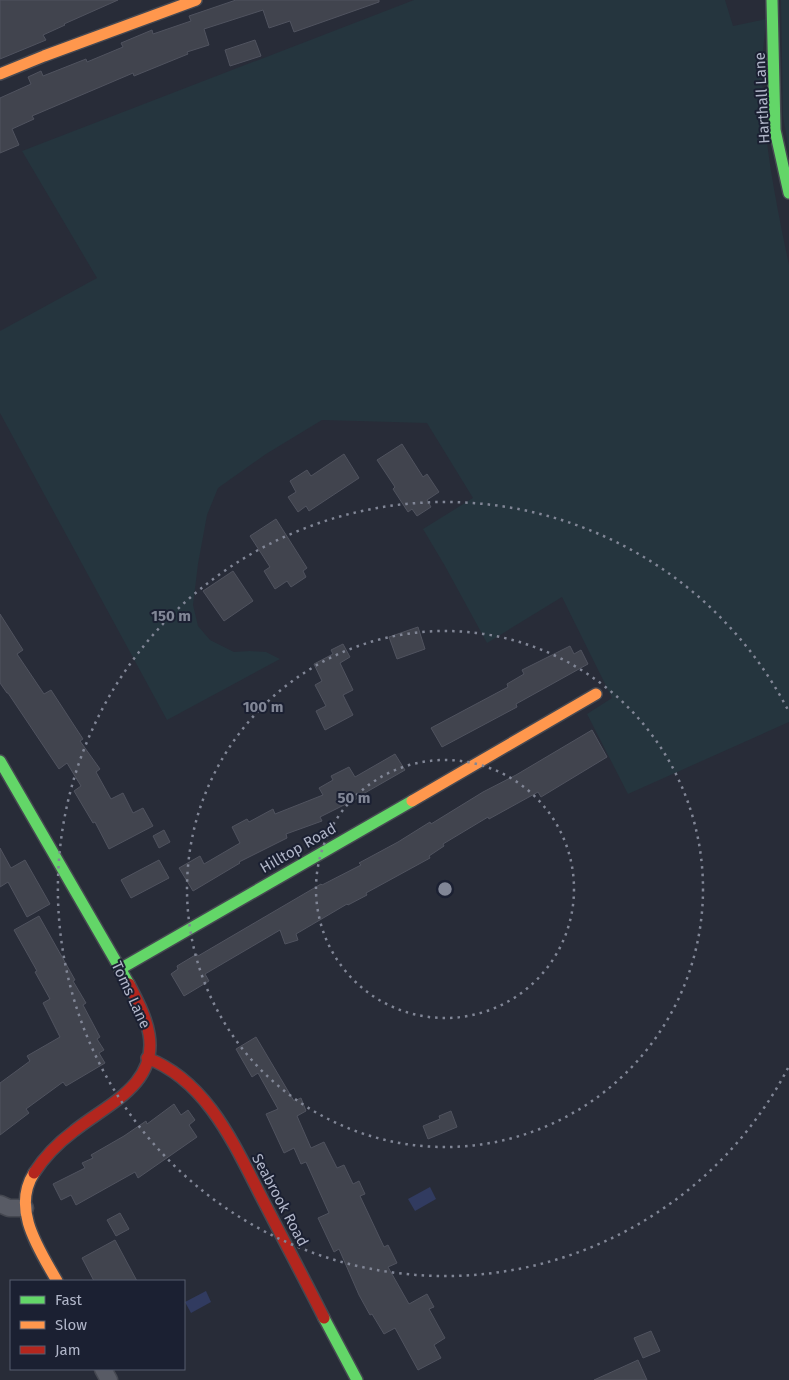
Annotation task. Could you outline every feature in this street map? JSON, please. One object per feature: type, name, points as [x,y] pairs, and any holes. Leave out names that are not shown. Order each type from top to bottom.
[{"type":"street","points":[[0,74],[196,0]]},
{"type":"street","name":"Harthall Lane","points":[[772,0],[775,130],[789,193]]},
{"type":"street","name":"Hilltop Road","points":[[120,969],[596,694]]},
{"type":"street","name":"Toms Lane","points":[[0,761],[120,969],[146,1024],[149,1041],[148,1058],[141,1076],[125,1095],[69,1135],[40,1162],[30,1181],[25,1208],[30,1231],[56,1280]]},
{"type":"street","name":"Seabrook Road","points":[[148,1058],[160,1062],[174,1071],[206,1103],[225,1128],[357,1380]]},
{"type":"street","points":[[0,1204],[9,1208],[25,1208]]},
{"type":"shaded area","points":[[414,0],[725,0],[733,26],[766,19],[762,69],[765,123],[775,195],[789,265],[789,722],[628,794],[587,714],[612,698],[562,597],[487,643],[423,529],[473,498],[427,423],[322,420],[266,454],[218,488],[207,515],[198,564],[193,605],[198,626],[210,640],[234,652],[266,652],[280,659],[167,720],[0,413],[0,331],[97,278],[22,151]]},
{"type":"shaded area","points":[[781,0],[789,0],[789,151],[783,116]]},
{"type":"water","points":[[430,1187],[436,1199],[415,1211],[408,1199]]},
{"type":"water","points":[[206,1291],[211,1302],[191,1313],[185,1302]]},
{"type":"building","points":[[0,0],[118,0],[43,35],[46,40],[0,59]]},
{"type":"building","points":[[236,0],[379,0],[379,2],[294,32],[290,21],[269,28],[263,10],[204,29],[209,45],[187,52],[188,54],[134,76],[133,73],[32,116],[34,119],[12,129],[19,145],[0,153],[0,98],[31,84],[28,77],[41,71],[43,76],[86,59],[87,62],[123,47],[121,43],[152,30],[153,34],[191,21],[189,16]]},
{"type":"building","points":[[255,40],[261,56],[230,66],[225,50]]},
{"type":"building","points":[[402,444],[423,477],[427,474],[439,492],[427,500],[431,507],[417,516],[412,509],[408,512],[393,489],[395,487],[377,460]]},
{"type":"building","points":[[344,454],[359,478],[309,511],[306,506],[298,512],[288,497],[296,492],[290,481],[307,470],[311,476]]},
{"type":"building","points":[[276,519],[307,568],[303,571],[306,577],[291,587],[287,581],[275,589],[264,571],[270,567],[250,536]]},
{"type":"building","points":[[233,571],[253,601],[224,621],[203,591]]},
{"type":"building","points":[[0,614],[23,650],[17,654],[44,694],[51,690],[83,739],[80,741],[100,769],[96,772],[111,799],[123,793],[133,813],[143,808],[153,826],[109,849],[95,822],[93,823],[74,791],[81,786],[67,763],[59,769],[0,683]]},
{"type":"building","points":[[418,627],[425,649],[397,659],[389,637]]},
{"type":"building","points":[[343,644],[350,657],[340,663],[353,690],[343,695],[353,715],[325,730],[316,711],[326,706],[315,685],[322,681],[314,664],[333,654],[331,650]]},
{"type":"building","points":[[570,646],[574,654],[581,650],[588,664],[516,704],[517,707],[442,747],[431,728],[508,687],[507,684],[524,674],[522,670]]},
{"type":"building","points":[[592,730],[607,757],[541,797],[538,792],[489,819],[488,817],[443,844],[444,846],[429,856],[430,858],[296,934],[298,940],[285,944],[280,930],[205,974],[209,981],[184,996],[171,974],[178,969],[177,966],[197,954],[198,956],[321,884],[361,865],[359,863],[430,822],[431,824]]},
{"type":"building","points":[[395,754],[405,770],[364,795],[320,817],[322,821],[286,834],[287,838],[239,862],[193,891],[179,868],[200,856],[204,864],[240,843],[232,827],[247,819],[249,822],[273,809],[275,814],[323,795],[319,788],[333,780],[331,776],[349,767],[355,777]]},
{"type":"building","points":[[164,830],[170,842],[159,848],[153,836]]},
{"type":"building","points":[[0,848],[11,868],[25,860],[50,904],[27,917],[8,882],[0,887]]},
{"type":"building","points":[[159,860],[169,878],[131,898],[121,880]]},
{"type":"building","points":[[39,916],[86,1003],[83,1005],[100,1037],[97,1039],[104,1050],[99,1053],[105,1063],[66,1086],[63,1082],[26,1109],[29,1113],[0,1135],[0,1083],[30,1061],[27,1056],[60,1037],[43,1003],[50,999],[14,930]]},
{"type":"building","points":[[256,1037],[294,1101],[301,1098],[306,1111],[297,1116],[311,1148],[324,1142],[337,1168],[344,1165],[353,1184],[359,1181],[365,1194],[360,1196],[384,1247],[388,1245],[397,1263],[388,1267],[409,1304],[427,1294],[434,1307],[429,1309],[445,1338],[434,1345],[441,1358],[418,1370],[395,1328],[384,1334],[372,1314],[370,1315],[339,1249],[334,1252],[318,1218],[329,1213],[306,1162],[301,1164],[294,1148],[284,1153],[266,1114],[278,1109],[258,1073],[252,1077],[236,1049]]},
{"type":"building","points":[[174,1104],[181,1115],[188,1110],[195,1120],[189,1125],[197,1137],[138,1178],[135,1172],[76,1205],[71,1195],[61,1200],[53,1184],[85,1168],[82,1163],[93,1158],[91,1155],[146,1121],[147,1124]]},
{"type":"building","points":[[451,1111],[457,1127],[428,1139],[423,1126],[440,1119],[439,1116]]},
{"type":"building","points":[[120,1213],[129,1229],[116,1236],[107,1220]]},
{"type":"building","points":[[115,1240],[136,1280],[93,1280],[82,1258]]},
{"type":"building","points":[[651,1331],[660,1351],[643,1358],[634,1338]]},
{"type":"building","points":[[638,1360],[647,1380],[594,1380]]},
{"type":"traffic: fast","points":[[772,0],[775,130],[789,193]]},
{"type":"traffic: fast","points":[[0,761],[129,984]]},
{"type":"traffic: fast","points":[[120,969],[412,801]]},
{"type":"traffic: fast","points":[[324,1318],[357,1380]]},
{"type":"traffic: slow","points":[[0,74],[196,0]]},
{"type":"traffic: slow","points":[[412,801],[596,694]]},
{"type":"traffic: slow","points":[[34,1173],[25,1201],[26,1215],[36,1242],[56,1280]]},
{"type":"traffic: jam","points":[[34,1173],[47,1155],[63,1140],[127,1092],[146,1067],[150,1052],[148,1027],[129,984]]},
{"type":"traffic: jam","points":[[147,1058],[169,1069],[188,1084],[205,1101],[219,1120],[244,1163],[324,1318]]}]
